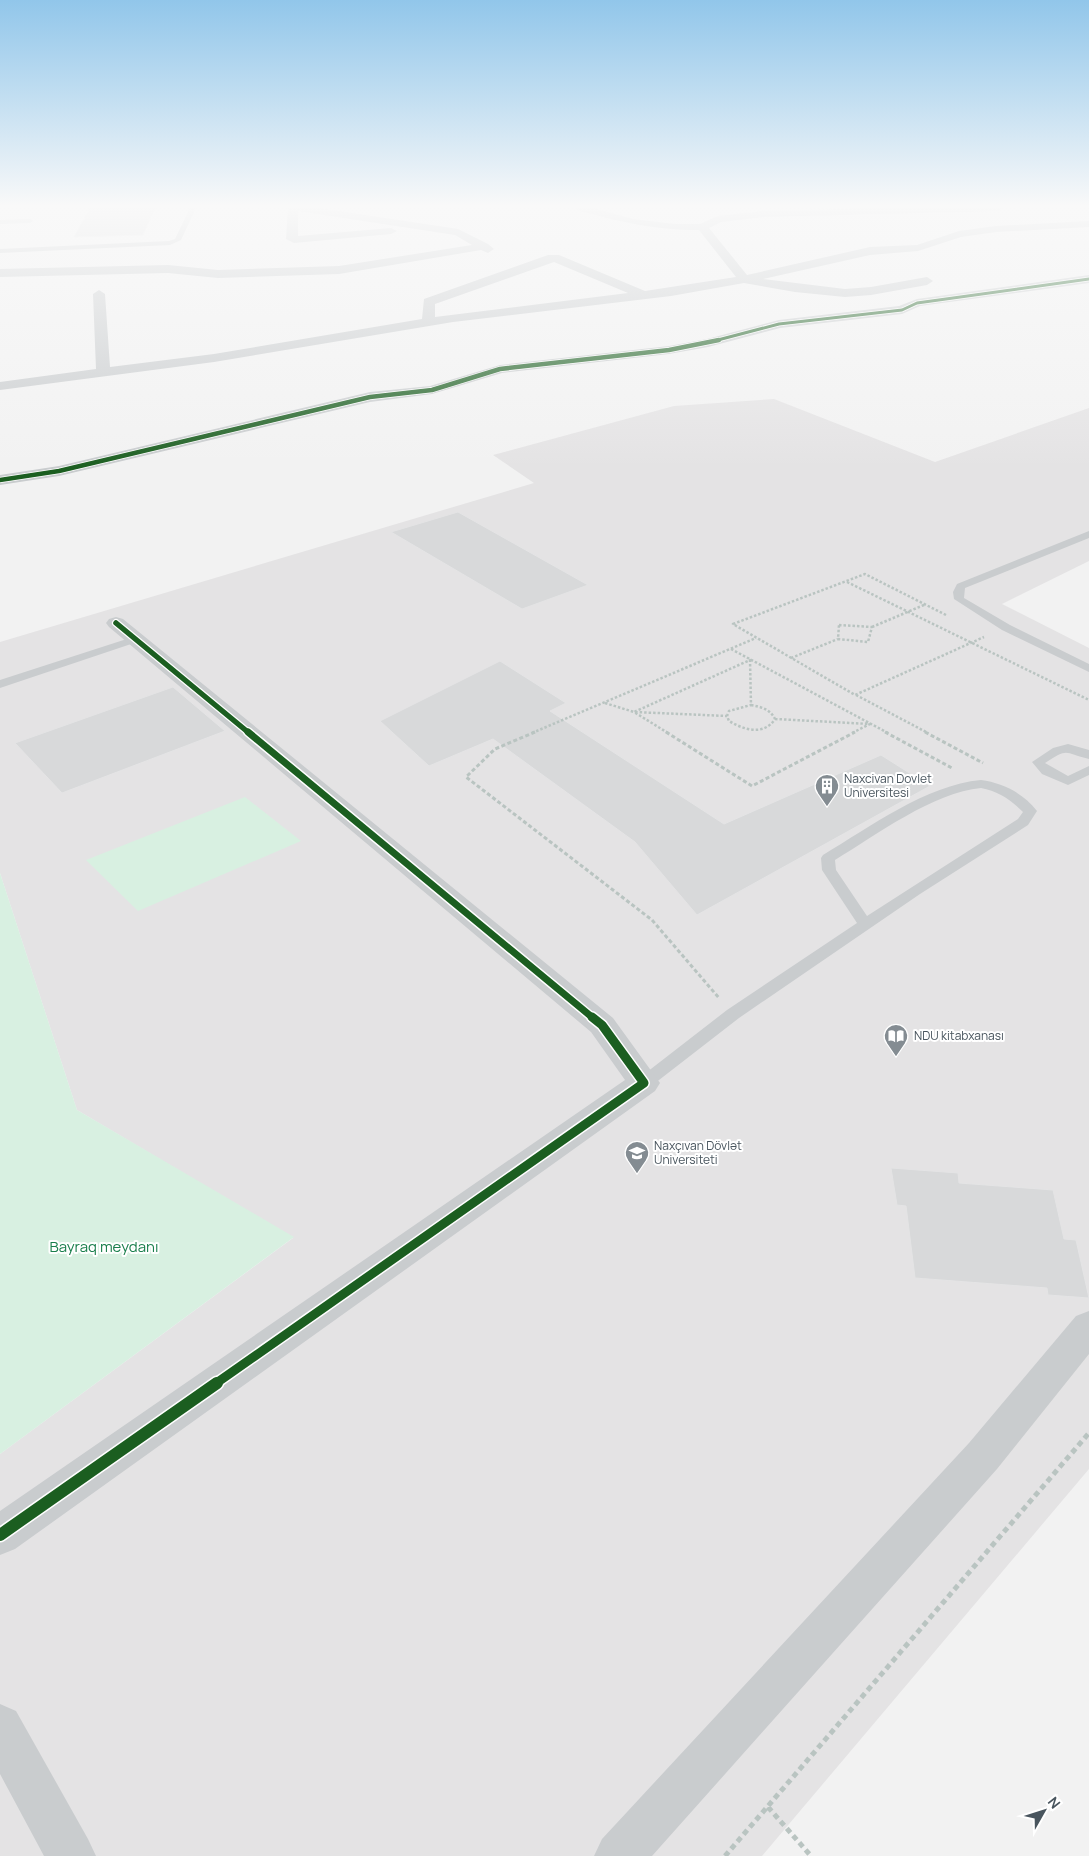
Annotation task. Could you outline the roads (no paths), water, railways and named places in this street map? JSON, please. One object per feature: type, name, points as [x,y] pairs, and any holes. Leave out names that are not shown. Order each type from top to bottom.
[{"type":"street","points":[[99,295],[102,373]]},
{"type":"street","points":[[428,323],[429,302],[449,295]]},
{"type":"street","points":[[0,386],[214,358],[428,323],[637,295]]},
{"type":"street","points":[[884,295],[917,304]]},
{"type":"street","points":[[0,480],[59,471],[370,397],[432,390],[500,369],[679,348],[708,343],[779,324],[902,310],[917,304],[979,295]]},
{"type":"street","points":[[0,1535],[644,1083],[602,1025],[126,631]]},
{"type":"street","points":[[619,1856],[983,1456],[1089,1327]]},
{"type":"street","points":[[0,1727],[71,1856]]},
{"type":"lane","points":[[1089,534],[961,586],[958,592],[959,599],[977,612],[1089,668]]},
{"type":"lane","points":[[0,684],[126,631]]},
{"type":"lane","points":[[1087,774],[1068,781],[1051,773],[1039,765],[1038,762],[1068,747],[1075,748],[1089,755]]},
{"type":"lane","points":[[644,1083],[733,1014],[865,924],[1023,822],[1030,811],[1015,796],[999,788],[980,784],[961,786],[938,794],[828,858],[829,870],[865,924]]},
{"type":"place","name":"Naxcivan Dovlet Universitesi","points":[[827,807]]},
{"type":"place","name":"NDU kitabxanası","points":[[896,1057]]},
{"type":"place","name":"Naxçıvan Dövlət Universiteti","points":[[637,1174]]},
{"type":"park label","name":"Bayraq meydanı","points":[[104,1247]]}]
